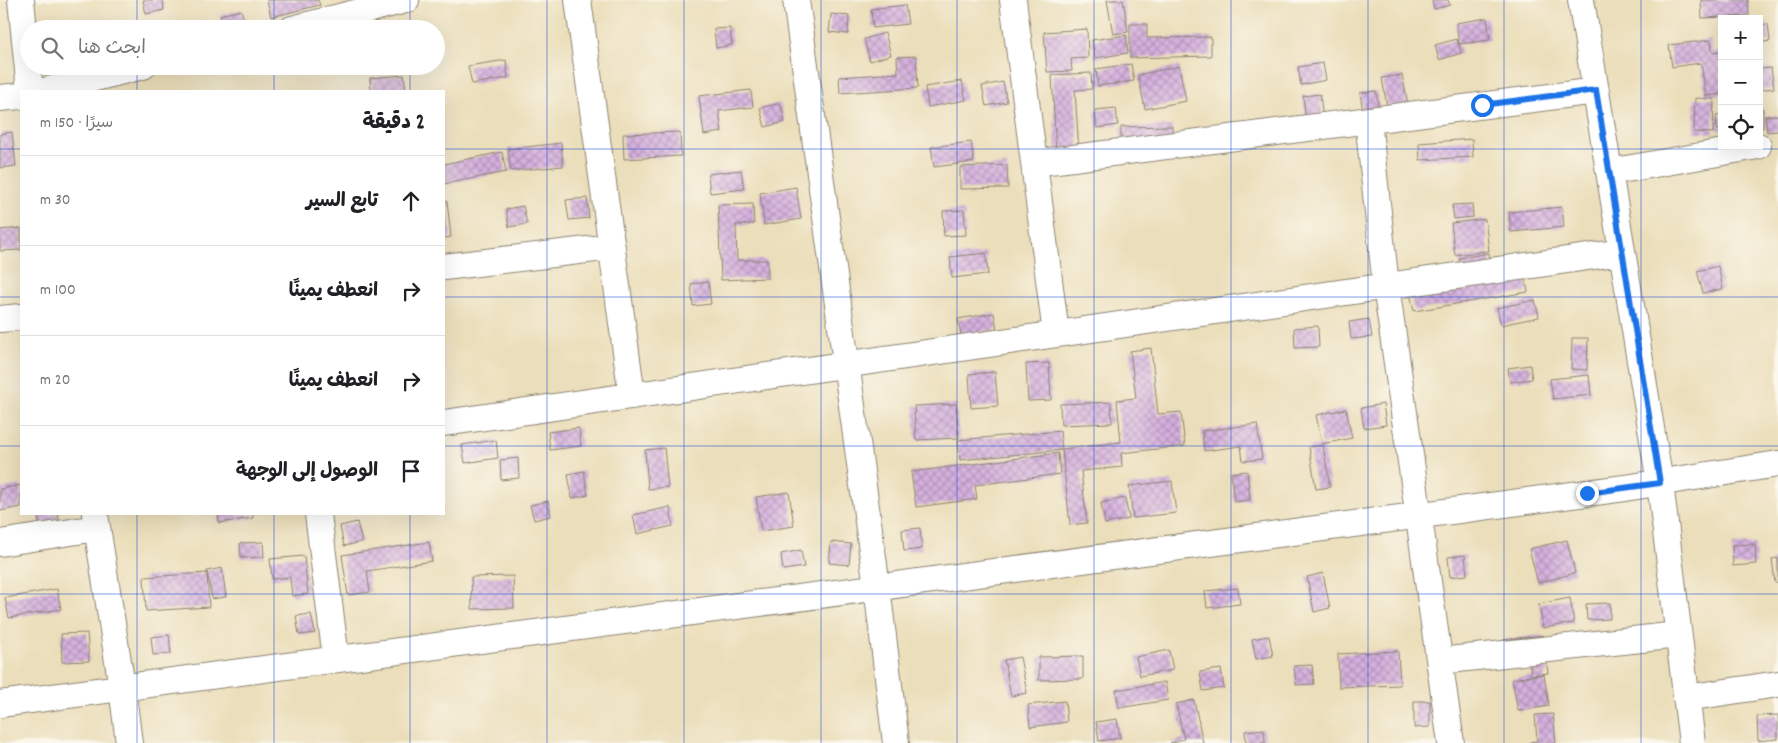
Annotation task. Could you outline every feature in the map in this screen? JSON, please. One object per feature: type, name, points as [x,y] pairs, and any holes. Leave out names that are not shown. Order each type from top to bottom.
[{"type":"street","points":[[21,0],[23,20]]},
{"type":"street","points":[[317,20],[356,6],[406,0]]},
{"type":"street","points":[[578,0],[632,396]]},
{"type":"street","points":[[800,0],[896,743]]},
{"type":"street","points":[[1013,0],[1056,334]]},
{"type":"street","points":[[1581,0],[1660,483],[1692,743]]},
{"type":"street","points":[[28,75],[30,90]]},
{"type":"street","points":[[48,90],[107,75]]},
{"type":"street","points":[[1034,163],[1596,90]]},
{"type":"street","points":[[0,98],[20,96]]},
{"type":"street","points":[[1368,120],[1386,286],[1451,743]]},
{"type":"street","points":[[1763,145],[1778,143]]},
{"type":"street","points":[[1609,172],[1736,150]]},
{"type":"street","points":[[445,267],[612,247]]},
{"type":"street","points":[[445,423],[1622,252]]},
{"type":"street","points":[[0,319],[20,317]]},
{"type":"street","points":[[0,704],[1419,516],[1660,483],[1778,464]]},
{"type":"street","points":[[318,515],[336,659]]},
{"type":"street","points":[[0,543],[96,521],[129,743]]},
{"type":"street","points":[[1440,661],[1678,635]]},
{"type":"street","points":[[1686,698],[1778,684]]},
{"type":"building","points":[[143,0],[163,0],[164,10],[146,14]]},
{"type":"building","points":[[267,0],[318,0],[320,5],[271,17]]},
{"type":"building","points":[[1107,0],[1123,0],[1128,32],[1113,34]]},
{"type":"building","points":[[1432,0],[1448,0],[1450,5],[1434,9]]},
{"type":"building","points":[[1701,0],[1748,0],[1749,15],[1718,15],[1718,17],[1702,18]]},
{"type":"building","points":[[905,5],[908,24],[873,28],[871,9]]},
{"type":"building","points":[[241,10],[244,20],[221,20],[220,15]]},
{"type":"building","points":[[831,14],[849,16],[848,34],[829,32]]},
{"type":"building","points":[[1487,18],[1490,40],[1459,44],[1456,23]]},
{"type":"building","points":[[1130,24],[1147,24],[1147,38],[1211,37],[1211,56],[1130,58]]},
{"type":"building","points":[[1768,24],[1770,41],[1763,42],[1763,25]]},
{"type":"building","points":[[730,28],[732,45],[716,48],[714,29]]},
{"type":"building","points":[[1087,29],[1088,58],[1071,59],[1072,71],[1047,72],[1044,32]]},
{"type":"building","points":[[885,33],[891,55],[870,61],[864,39]]},
{"type":"building","points":[[1126,35],[1128,53],[1095,58],[1092,40]]},
{"type":"building","points":[[1457,39],[1461,53],[1439,60],[1435,45]]},
{"type":"building","points":[[1711,40],[1712,52],[1718,51],[1718,94],[1706,96],[1701,63],[1672,67],[1669,45]]},
{"type":"building","points":[[916,56],[918,88],[840,93],[839,77],[898,73],[897,57]]},
{"type":"building","points":[[506,60],[508,78],[472,84],[468,66]]},
{"type":"building","points":[[1323,63],[1326,80],[1301,85],[1298,67]]},
{"type":"building","points":[[1131,64],[1134,81],[1098,86],[1096,69]]},
{"type":"building","points":[[1179,66],[1186,101],[1145,109],[1138,75]]},
{"type":"building","points":[[1771,68],[1774,88],[1763,89],[1763,69]]},
{"type":"building","points":[[1091,73],[1092,89],[1075,90],[1079,153],[1056,154],[1052,75]]},
{"type":"building","points":[[404,75],[406,90],[371,90],[370,78]]},
{"type":"building","points":[[1402,75],[1408,104],[1387,107],[1382,78]]},
{"type":"building","points":[[962,81],[966,100],[928,107],[925,87]]},
{"type":"building","points":[[1003,82],[1007,102],[986,106],[982,86]]},
{"type":"building","points":[[751,90],[753,107],[719,111],[722,132],[704,135],[699,96]]},
{"type":"building","points":[[1376,91],[1379,108],[1363,111],[1360,93]]},
{"type":"building","points":[[1320,94],[1323,119],[1306,121],[1303,96]]},
{"type":"building","points":[[1695,98],[1714,99],[1713,133],[1694,132]]},
{"type":"building","points":[[780,103],[785,122],[765,127],[760,108]]},
{"type":"building","points":[[1116,108],[1118,125],[1097,128],[1095,110]]},
{"type":"building","points":[[1778,115],[1778,131],[1767,132],[1765,116]]},
{"type":"building","points":[[1716,116],[1718,116],[1717,130]]},
{"type":"building","points":[[1172,126],[1172,143],[1121,144],[1121,127]]},
{"type":"building","points":[[12,132],[16,166],[0,168],[0,134]]},
{"type":"building","points":[[680,132],[681,156],[624,159],[623,134]]},
{"type":"building","points":[[1472,139],[1473,157],[1420,160],[1419,143]]},
{"type":"building","points":[[971,142],[974,162],[934,167],[931,147]]},
{"type":"building","points":[[561,143],[563,166],[511,171],[508,149]]},
{"type":"building","points":[[502,152],[506,172],[445,184],[445,164]]},
{"type":"building","points":[[1007,165],[1008,188],[960,189],[960,167]]},
{"type":"building","points":[[741,170],[744,189],[710,193],[708,174]]},
{"type":"building","points":[[796,187],[801,219],[764,225],[760,193]]},
{"type":"building","points":[[587,198],[589,218],[569,220],[566,200]]},
{"type":"building","points":[[445,201],[447,201],[451,237],[445,238]]},
{"type":"building","points":[[753,204],[754,224],[736,225],[737,260],[767,260],[768,278],[721,280],[718,205]]},
{"type":"building","points":[[1472,204],[1473,217],[1454,219],[1452,205]]},
{"type":"building","points":[[523,206],[527,224],[509,227],[506,209]]},
{"type":"building","points":[[1562,207],[1564,227],[1511,232],[1509,212]]},
{"type":"building","points":[[964,210],[966,235],[944,236],[943,211]]},
{"type":"building","points":[[1485,219],[1489,251],[1455,255],[1451,223]]},
{"type":"building","points":[[20,228],[20,250],[0,251],[0,230]]},
{"type":"building","points":[[986,253],[988,274],[952,278],[950,257]]},
{"type":"building","points":[[1489,253],[1493,277],[1524,271],[1528,292],[1414,311],[1410,293],[1464,284],[1459,258]]},
{"type":"building","points":[[1718,266],[1723,289],[1703,293],[1697,271]]},
{"type":"building","points":[[708,282],[711,304],[693,306],[691,284]]},
{"type":"building","points":[[1535,300],[1539,317],[1501,325],[1497,308]]},
{"type":"building","points":[[994,313],[997,329],[961,335],[958,319]]},
{"type":"building","points":[[1369,319],[1372,337],[1351,339],[1349,322]]},
{"type":"building","points":[[1318,326],[1319,347],[1295,348],[1294,328]]},
{"type":"building","points":[[1572,338],[1588,338],[1587,370],[1571,369]]},
{"type":"building","points":[[1151,348],[1158,414],[1181,412],[1185,446],[1121,453],[1122,467],[1081,471],[1087,523],[1070,525],[1062,449],[1121,442],[1117,400],[1136,398],[1130,351]]},
{"type":"building","points":[[1049,363],[1051,400],[1028,401],[1026,364]]},
{"type":"building","points":[[1530,365],[1532,379],[1510,382],[1508,368]]},
{"type":"building","points":[[995,372],[998,406],[971,408],[969,374]]},
{"type":"building","points":[[1589,375],[1591,395],[1553,399],[1550,379]]},
{"type":"building","points":[[1111,402],[1112,423],[1061,425],[1060,404]]},
{"type":"building","points":[[956,404],[959,438],[916,440],[914,406]]},
{"type":"building","points":[[1383,404],[1386,425],[1364,428],[1361,408]]},
{"type":"building","points":[[1346,409],[1352,438],[1322,444],[1316,415]]},
{"type":"building","points":[[1257,424],[1262,459],[1243,461],[1241,446],[1204,451],[1202,431]]},
{"type":"building","points":[[579,428],[581,446],[550,450],[548,432]]},
{"type":"building","points":[[1060,431],[1062,450],[960,460],[958,440]]},
{"type":"building","points":[[496,440],[498,458],[465,463],[462,445]]},
{"type":"building","points":[[1323,445],[1330,487],[1316,489],[1309,447]]},
{"type":"building","points":[[664,448],[668,487],[648,489],[645,450]]},
{"type":"building","points":[[1058,453],[1060,474],[975,485],[977,499],[916,507],[911,472]]},
{"type":"building","points":[[518,458],[519,478],[501,480],[500,460]]},
{"type":"building","points":[[584,471],[588,495],[572,498],[568,474]]},
{"type":"building","points":[[1247,471],[1250,500],[1234,502],[1231,473]]},
{"type":"building","points":[[1172,481],[1176,513],[1133,518],[1129,486]]},
{"type":"building","points":[[20,485],[20,507],[0,511],[0,489]]},
{"type":"building","points":[[789,492],[794,526],[761,531],[756,497]]},
{"type":"building","points":[[1125,498],[1129,519],[1105,524],[1101,503]]},
{"type":"building","points":[[548,501],[551,516],[534,520],[530,505]]},
{"type":"building","points":[[670,507],[673,526],[637,534],[633,515]]},
{"type":"building","points":[[38,515],[58,515],[60,527],[40,530]]},
{"type":"building","points":[[218,515],[253,515],[253,518],[219,523]]},
{"type":"building","points":[[357,522],[362,542],[344,546],[340,526]]},
{"type":"building","points":[[920,528],[922,549],[904,551],[902,530]]},
{"type":"building","points":[[1567,540],[1575,573],[1538,583],[1529,549]]},
{"type":"building","points":[[263,542],[264,557],[241,558],[240,543]]},
{"type":"building","points":[[429,542],[432,561],[367,571],[370,592],[348,595],[342,555]]},
{"type":"building","points":[[831,542],[851,544],[849,565],[829,563]]},
{"type":"building","points":[[1755,544],[1756,564],[1733,566],[1732,545]]},
{"type":"building","points":[[801,550],[804,567],[783,570],[781,554]]},
{"type":"building","points":[[1465,555],[1467,575],[1450,577],[1448,557]]},
{"type":"building","points":[[304,556],[308,594],[292,596],[290,577],[272,579],[270,559]]},
{"type":"building","points":[[1778,558],[1778,582],[1775,583],[1772,559]]},
{"type":"building","points":[[222,568],[226,597],[212,599],[207,571]]},
{"type":"building","points":[[207,573],[209,607],[146,611],[144,577]]},
{"type":"building","points":[[1323,573],[1330,608],[1314,612],[1307,577]]},
{"type":"building","points":[[513,576],[514,608],[472,609],[471,577]]},
{"type":"building","points":[[1238,588],[1240,604],[1207,608],[1205,591]]},
{"type":"building","points":[[57,589],[61,609],[9,618],[5,598]]},
{"type":"building","points":[[1570,598],[1574,623],[1543,628],[1539,604]]},
{"type":"building","points":[[1610,603],[1610,619],[1587,620],[1586,604]]},
{"type":"building","points":[[311,614],[315,633],[299,635],[296,616]]},
{"type":"building","points":[[87,633],[89,661],[62,662],[61,634]]},
{"type":"building","points":[[169,635],[171,654],[153,655],[151,637]]},
{"type":"building","points":[[1543,635],[1548,673],[1531,675],[1529,655],[1505,658],[1503,640]]},
{"type":"building","points":[[1269,636],[1273,656],[1256,659],[1252,639]]},
{"type":"building","points":[[1169,650],[1173,670],[1140,676],[1136,657]]},
{"type":"building","points":[[1398,651],[1400,685],[1339,687],[1338,654]]},
{"type":"building","points":[[1083,656],[1083,679],[1039,680],[1039,657]]},
{"type":"building","points":[[1020,657],[1027,693],[1011,696],[1004,660]]},
{"type":"building","points":[[1312,665],[1314,684],[1296,685],[1294,666]]},
{"type":"building","points":[[1221,669],[1224,688],[1203,691],[1200,672]]},
{"type":"building","points":[[1544,674],[1549,706],[1518,711],[1512,679]]},
{"type":"building","points":[[1165,682],[1168,700],[1119,708],[1116,690]]},
{"type":"building","points":[[1194,700],[1203,743],[1170,743],[1184,739],[1176,704]]},
{"type":"building","points":[[1065,701],[1067,722],[1030,727],[1028,705]]},
{"type":"building","points":[[1414,701],[1430,701],[1430,727],[1414,728]]},
{"type":"building","points":[[1553,714],[1556,743],[1530,743],[1537,741],[1535,715]]},
{"type":"building","points":[[1778,715],[1778,739],[1758,741],[1757,716]]},
{"type":"building","points":[[1117,719],[1120,738],[1099,741],[1096,722]]},
{"type":"building","points":[[1264,729],[1265,743],[1246,743],[1245,731]]},
{"type":"route","points":[[1482,105],[1596,90],[1660,483],[1587,493]]}]
